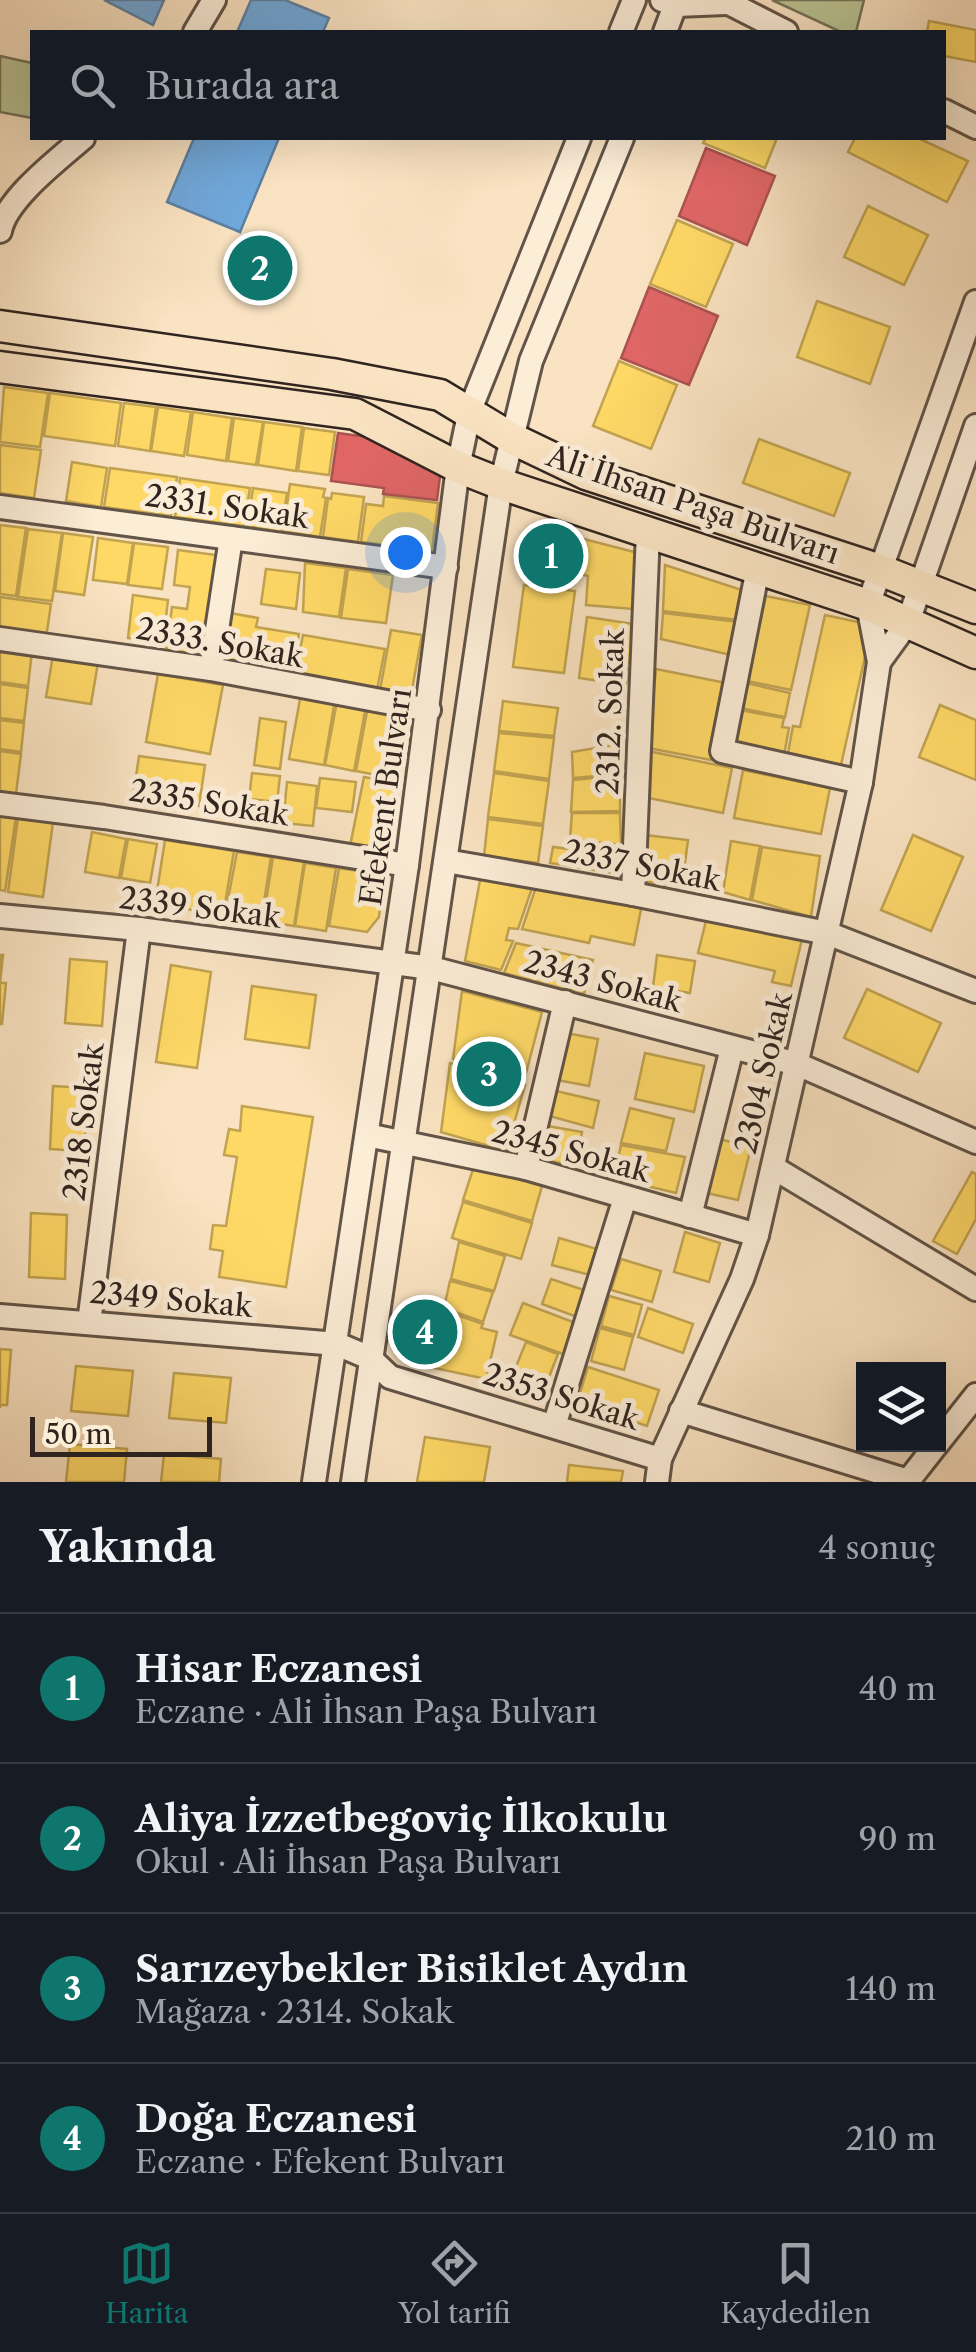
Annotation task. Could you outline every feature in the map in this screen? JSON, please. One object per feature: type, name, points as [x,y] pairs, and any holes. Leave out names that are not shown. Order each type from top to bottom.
[{"type":"main road","name":"Ali İhsan Paşa Bulvarı","points":[[0,326],[332,374],[440,395],[511,438],[586,474],[880,570],[976,608]]},
{"type":"main road","name":"Ali İhsan Paşa Bulvarı","points":[[0,367],[355,414],[458,467],[501,484],[868,605],[976,653]]},
{"type":"street","points":[[196,30],[214,0]]},
{"type":"street","points":[[622,30],[634,0]]},
{"type":"street","points":[[665,30],[672,2],[724,1],[782,30]]},
{"type":"street","points":[[946,112],[976,127]]},
{"type":"street","points":[[0,231],[1,223],[20,197],[81,140]]},
{"type":"street","name":"Efekent Bulvarı","points":[[314,1482],[408,865],[458,467],[470,410],[578,140]]},
{"type":"street","points":[[353,1482],[501,484],[530,361],[621,140]]},
{"type":"street","points":[[880,662],[868,605],[976,302]]},
{"type":"street","points":[[880,662],[908,622],[976,426]]},
{"type":"street","name":"2331. Sokak","points":[[0,507],[446,567]]},
{"type":"street","name":"2312. Sokak","points":[[634,894],[648,532]]},
{"type":"street","points":[[211,669],[231,538]]},
{"type":"street","points":[[758,568],[722,751],[861,782]]},
{"type":"street","name":"2333. Sokak","points":[[0,639],[211,669],[429,710]]},
{"type":"street","name":"2304 Sokak","points":[[659,1470],[681,1411],[742,1280],[757,1235],[861,782],[880,662]]},
{"type":"street","name":"2335 Sokak","points":[[0,804],[408,865]]},
{"type":"street","name":"2337 Sokak","points":[[446,861],[827,934],[976,991]]},
{"type":"street","name":"2339 Sokak","points":[[0,916],[139,929],[393,963]]},
{"type":"street","name":"2318 Sokak","points":[[88,1323],[139,929]]},
{"type":"street","name":"2343 Sokak","points":[[393,963],[432,968],[797,1064],[976,1142]]},
{"type":"street","points":[[526,1168],[566,1002]]},
{"type":"street","points":[[690,1216],[732,1048]]},
{"type":"street","name":"2345 Sokak","points":[[367,1135],[526,1168],[757,1235]]},
{"type":"street","points":[[774,1168],[976,1289]]},
{"type":"street","points":[[554,1426],[625,1198]]},
{"type":"street","name":"2349 Sokak","points":[[0,1316],[337,1344]]},
{"type":"street","name":"2353 Sokak","points":[[337,1344],[370,1358],[390,1376],[554,1426],[659,1470]]},
{"type":"street","points":[[946,1434],[976,1395]]},
{"type":"street","points":[[681,1411],[908,1482],[932,1452]]},
{"type":"green space","points":[[772,0],[864,0],[856,30],[837,30]]},
{"type":"green space","points":[[0,56],[30,63],[30,118],[0,112]]},
{"type":"building: Konut","points":[[929,21],[976,30],[976,62],[946,56],[946,30],[927,30]]},
{"type":"building: Konut","points":[[705,140],[776,140],[765,168],[703,143]]},
{"type":"building: Konut","points":[[854,140],[922,140],[968,161],[947,202],[848,152]]},
{"type":"building: Konut","points":[[868,206],[928,235],[904,285],[844,257]]},
{"type":"building: Konut","points":[[677,220],[733,244],[706,307],[650,284]]},
{"type":"building: Konut","points":[[817,301],[890,327],[870,384],[797,357]]},
{"type":"building: Konut","points":[[619,361],[677,385],[651,449],[593,426]]},
{"type":"building: Konut","points":[[4,387],[48,393],[40,447],[0,442]]},
{"type":"building: Konut","points":[[50,393],[121,403],[115,446],[44,436]]},
{"type":"building: Konut","points":[[124,403],[156,407],[150,451],[118,446]]},
{"type":"building: Konut","points":[[158,407],[191,412],[184,456],[151,451]]},
{"type":"building: Konut","points":[[193,412],[232,418],[226,461],[187,455]]},
{"type":"building: Konut","points":[[234,418],[263,422],[256,465],[228,461]]},
{"type":"building: Konut","points":[[264,422],[302,427],[296,471],[258,465]]},
{"type":"building: Konut","points":[[304,428],[335,432],[329,475],[298,471]]},
{"type":"building: Konut","points":[[759,439],[850,473],[834,516],[743,483]]},
{"type":"building: Konut","points":[[0,445],[41,450],[34,498],[0,493]]},
{"type":"building: Konut","points":[[72,462],[107,468],[101,507],[66,501]]},
{"type":"building: Konut","points":[[110,468],[177,477],[171,516],[104,507]]},
{"type":"building: Konut","points":[[180,478],[250,488],[244,526],[175,517]]},
{"type":"building: Konut","points":[[290,484],[325,489],[320,537],[283,531]]},
{"type":"building: Konut","points":[[253,488],[287,493],[281,532],[247,526]]},
{"type":"building: Konut","points":[[332,493],[364,497],[358,542],[323,537]]},
{"type":"building: Konut","points":[[384,496],[438,503],[432,550],[361,542],[366,504],[383,506]]},
{"type":"building: Konut","points":[[0,525],[26,528],[16,596],[0,594]]},
{"type":"building: Konut","points":[[28,529],[62,533],[52,601],[18,597]]},
{"type":"building: Konut","points":[[63,533],[93,537],[84,595],[55,591]]},
{"type":"building: Konut","points":[[98,538],[133,543],[127,584],[93,580]]},
{"type":"building: Konut","points":[[580,538],[638,553],[633,609],[586,605],[588,576],[572,572]]},
{"type":"building: Konut","points":[[134,543],[168,547],[162,589],[128,585]]},
{"type":"building: Konut","points":[[178,550],[216,555],[203,657],[166,652],[172,607],[187,609],[190,587],[174,585]]},
{"type":"building: Konut","points":[[305,563],[346,568],[339,617],[303,612]]},
{"type":"building: Konut","points":[[665,565],[745,591],[738,620],[663,611]]},
{"type":"building: Konut","points":[[266,569],[300,573],[296,609],[261,604]]},
{"type":"building: Konut","points":[[348,569],[393,575],[386,623],[341,618]]},
{"type":"building: Konut","points":[[524,585],[575,591],[564,673],[513,667]]},
{"type":"building: Konut","points":[[133,595],[168,600],[163,643],[128,638]]},
{"type":"building: Konut","points":[[766,596],[810,605],[791,690],[747,681]]},
{"type":"building: Konut","points":[[0,597],[51,604],[46,638],[0,631]]},
{"type":"building: Konut","points":[[230,613],[258,618],[256,627],[299,634],[291,675],[221,663]]},
{"type":"building: Konut","points":[[663,613],[739,622],[731,655],[661,639]]},
{"type":"building: Konut","points":[[825,615],[872,625],[841,765],[788,753],[793,726],[800,727]]},
{"type":"building: Konut","points":[[587,617],[634,624],[626,685],[579,678]]},
{"type":"building: Konut","points":[[391,630],[422,635],[411,695],[380,690]]},
{"type":"building: Konut","points":[[303,635],[385,649],[377,690],[295,676]]},
{"type":"building: Konut","points":[[0,649],[32,652],[28,686],[0,682]]},
{"type":"building: Konut","points":[[53,655],[98,663],[91,704],[46,697]]},
{"type":"building: Konut","points":[[656,669],[726,683],[711,760],[648,748]]},
{"type":"building: Konut","points":[[158,674],[223,685],[210,754],[146,742]]},
{"type":"building: Konut","points":[[746,683],[790,693],[785,717],[740,708]]},
{"type":"building: Konut","points":[[0,684],[28,688],[24,721],[0,718]]},
{"type":"building: Konut","points":[[301,694],[335,700],[324,765],[289,759]]},
{"type":"building: Konut","points":[[337,701],[366,706],[354,771],[325,765]]},
{"type":"building: Konut","points":[[503,701],[558,708],[554,736],[499,731]]},
{"type":"building: Konut","points":[[940,705],[976,720],[976,780],[919,757]]},
{"type":"building: Konut","points":[[368,706],[409,714],[397,779],[356,771]]},
{"type":"building: Konut","points":[[740,710],[784,718],[782,727],[789,728],[784,755],[733,744]]},
{"type":"building: Konut","points":[[260,718],[286,722],[280,769],[254,765]]},
{"type":"building: Konut","points":[[0,720],[24,723],[21,752],[0,749]]},
{"type":"building: Konut","points":[[499,733],[554,738],[549,779],[494,771]]},
{"type":"building: Konut","points":[[619,744],[620,774],[573,778],[572,752]]},
{"type":"building: Konut","points":[[0,751],[21,754],[16,794],[0,793]]},
{"type":"building: Konut","points":[[648,751],[732,768],[723,813],[644,797]]},
{"type":"building: Konut","points":[[139,756],[205,765],[199,806],[133,797]]},
{"type":"building: Konut","points":[[743,770],[830,788],[821,834],[734,818]]},
{"type":"building: Konut","points":[[252,773],[280,776],[277,802],[249,799]]},
{"type":"building: Konut","points":[[494,773],[549,781],[543,824],[488,817]]},
{"type":"building: Konut","points":[[620,775],[620,811],[571,812],[573,780]]},
{"type":"building: Konut","points":[[364,777],[396,783],[383,853],[350,846]]},
{"type":"building: Konut","points":[[320,778],[356,782],[352,812],[316,808]]},
{"type":"building: Konut","points":[[287,782],[317,786],[313,826],[283,823]]},
{"type":"building: Konut","points":[[572,813],[620,813],[621,845],[570,839]]},
{"type":"building: Konut","points":[[0,815],[16,817],[5,891],[0,890]]},
{"type":"building: Konut","points":[[18,817],[53,822],[43,897],[8,892]]},
{"type":"building: Konut","points":[[488,819],[543,826],[538,863],[484,856]]},
{"type":"building: Konut","points":[[92,832],[126,839],[119,878],[85,872]]},
{"type":"building: Konut","points":[[645,835],[688,840],[682,886],[640,881]]},
{"type":"building: Konut","points":[[913,835],[963,857],[931,931],[881,910]]},
{"type":"building: Konut","points":[[128,839],[157,844],[150,883],[121,878]]},
{"type":"building: Konut","points":[[165,840],[234,851],[223,915],[155,904]]},
{"type":"building: Konut","points":[[570,840],[621,846],[621,874],[550,863],[553,847],[569,849]]},
{"type":"building: Konut","points":[[731,841],[760,846],[750,900],[723,892]]},
{"type":"building: Konut","points":[[762,847],[820,856],[811,917],[752,900]]},
{"type":"building: Konut","points":[[237,852],[271,857],[261,921],[225,915]]},
{"type":"building: Konut","points":[[273,857],[304,862],[294,926],[263,921]]},
{"type":"building: Konut","points":[[305,863],[336,868],[326,931],[295,926]]},
{"type":"building: Konut","points":[[339,868],[384,875],[379,917],[367,932],[329,926]]},
{"type":"building: Konut","points":[[481,875],[533,885],[518,929],[509,928],[506,940],[513,941],[501,970],[465,961]]},
{"type":"building: Konut","points":[[537,884],[642,904],[634,945],[591,936],[589,943],[522,929]]},
{"type":"building: Konut","points":[[707,917],[802,939],[791,986],[772,982],[775,971],[698,953]]},
{"type":"building: Konut","points":[[516,943],[593,960],[584,994],[504,973]]},
{"type":"building: Konut","points":[[657,955],[695,961],[690,993],[653,987]]},
{"type":"building: Konut","points":[[70,959],[107,962],[102,1026],[65,1023]]},
{"type":"building: Konut","points":[[171,965],[211,972],[197,1068],[156,1062]]},
{"type":"building: Konut","points":[[0,983],[6,983],[2,1024],[0,1024]]},
{"type":"building: Konut","points":[[252,986],[316,995],[309,1048],[245,1039]]},
{"type":"building: Konut","points":[[867,989],[941,1023],[918,1072],[844,1038]]},
{"type":"building: Konut","points":[[462,991],[542,1012],[525,1077],[453,1059]]},
{"type":"building: Konut","points":[[566,1033],[598,1039],[589,1086],[557,1080]]},
{"type":"building: Konut","points":[[645,1053],[704,1066],[694,1112],[635,1099]]},
{"type":"building: Konut","points":[[450,1063],[525,1085],[506,1151],[441,1132]]},
{"type":"building: Konut","points":[[53,1086],[88,1088],[84,1151],[50,1149]]},
{"type":"building: Konut","points":[[556,1091],[599,1101],[593,1128],[549,1116]]},
{"type":"building: Konut","points":[[242,1106],[313,1117],[286,1287],[219,1277],[223,1251],[210,1249],[213,1225],[226,1226],[237,1157],[224,1155],[229,1129],[240,1131]]},
{"type":"building: Konut","points":[[630,1108],[674,1119],[666,1151],[621,1143]]},
{"type":"building: Konut","points":[[548,1126],[582,1132],[575,1166],[541,1159]]},
{"type":"building: Konut","points":[[715,1138],[751,1147],[738,1200],[702,1192]]},
{"type":"building: Konut","points":[[621,1145],[685,1157],[676,1193],[614,1178]]},
{"type":"building: Konut","points":[[474,1166],[542,1186],[532,1221],[463,1200]]},
{"type":"building: Konut","points":[[972,1172],[976,1174],[976,1219],[957,1254],[933,1241]]},
{"type":"building: Konut","points":[[463,1202],[532,1223],[521,1259],[452,1238]]},
{"type":"building: Konut","points":[[31,1213],[67,1215],[65,1279],[29,1277]]},
{"type":"building: Konut","points":[[685,1232],[720,1243],[709,1282],[674,1272]]},
{"type":"building: Konut","points":[[559,1238],[597,1249],[590,1275],[552,1265]]},
{"type":"building: Konut","points":[[459,1242],[505,1256],[494,1291],[451,1279]]},
{"type":"building: Konut","points":[[621,1259],[661,1271],[652,1302],[611,1290]]},
{"type":"building: Konut","points":[[551,1279],[587,1291],[577,1317],[542,1304]]},
{"type":"building: Konut","points":[[450,1281],[493,1292],[483,1322],[444,1308]]},
{"type":"building: Konut","points":[[609,1296],[642,1305],[634,1335],[601,1326]]},
{"type":"building: Konut","points":[[523,1303],[573,1322],[566,1355],[510,1335]]},
{"type":"building: Konut","points":[[434,1307],[497,1332],[486,1379],[421,1365]]},
{"type":"building: Konut","points":[[648,1308],[693,1324],[683,1353],[638,1337]]},
{"type":"building: Konut","points":[[600,1328],[633,1337],[624,1370],[591,1361]]},
{"type":"building: Konut","points":[[526,1342],[558,1354],[547,1382],[515,1369]]},
{"type":"building: Konut","points":[[0,1349],[11,1350],[7,1405],[0,1405]]},
{"type":"building: Konut","points":[[76,1366],[133,1371],[128,1416],[71,1411]]},
{"type":"building: Konut","points":[[588,1367],[659,1390],[647,1426],[577,1403]]},
{"type":"building: Konut","points":[[174,1373],[231,1378],[226,1423],[169,1418]]},
{"type":"building: Konut","points":[[425,1437],[490,1447],[484,1482],[417,1482]]},
{"type":"building: Konut","points":[[70,1444],[127,1449],[124,1482],[66,1482]]},
{"type":"building: Konut","points":[[164,1454],[221,1459],[219,1482],[161,1482]]},
{"type":"building: Konut","points":[[569,1465],[623,1471],[621,1482],[567,1482]]},
{"type":"building: Ticaret","points":[[706,148],[775,176],[747,245],[679,216]]},
{"type":"building: Ticaret","points":[[649,287],[718,316],[689,385],[621,358]]},
{"type":"building: Ticaret","points":[[338,433],[374,438],[440,476],[437,500],[383,494],[384,488],[331,481]]},
{"type":"building: Okul","points":[[104,0],[164,0],[153,25]]},
{"type":"building: Okul","points":[[251,0],[285,0],[329,18],[324,30],[238,30]]},
{"type":"building: Okul","points":[[193,140],[278,140],[240,232],[167,202]]},
{"type":"place","name":"Aliya İzzetbegoviç İlkokulu","points":[[260,268]]},
{"type":"place","name":"Hisar Eczanesi","points":[[551,556]]},
{"type":"place","name":"Sarızeybekler Bisiklet Aydın","points":[[489,1074]]},
{"type":"place","name":"Doğa Eczanesi","points":[[425,1332]]}]
